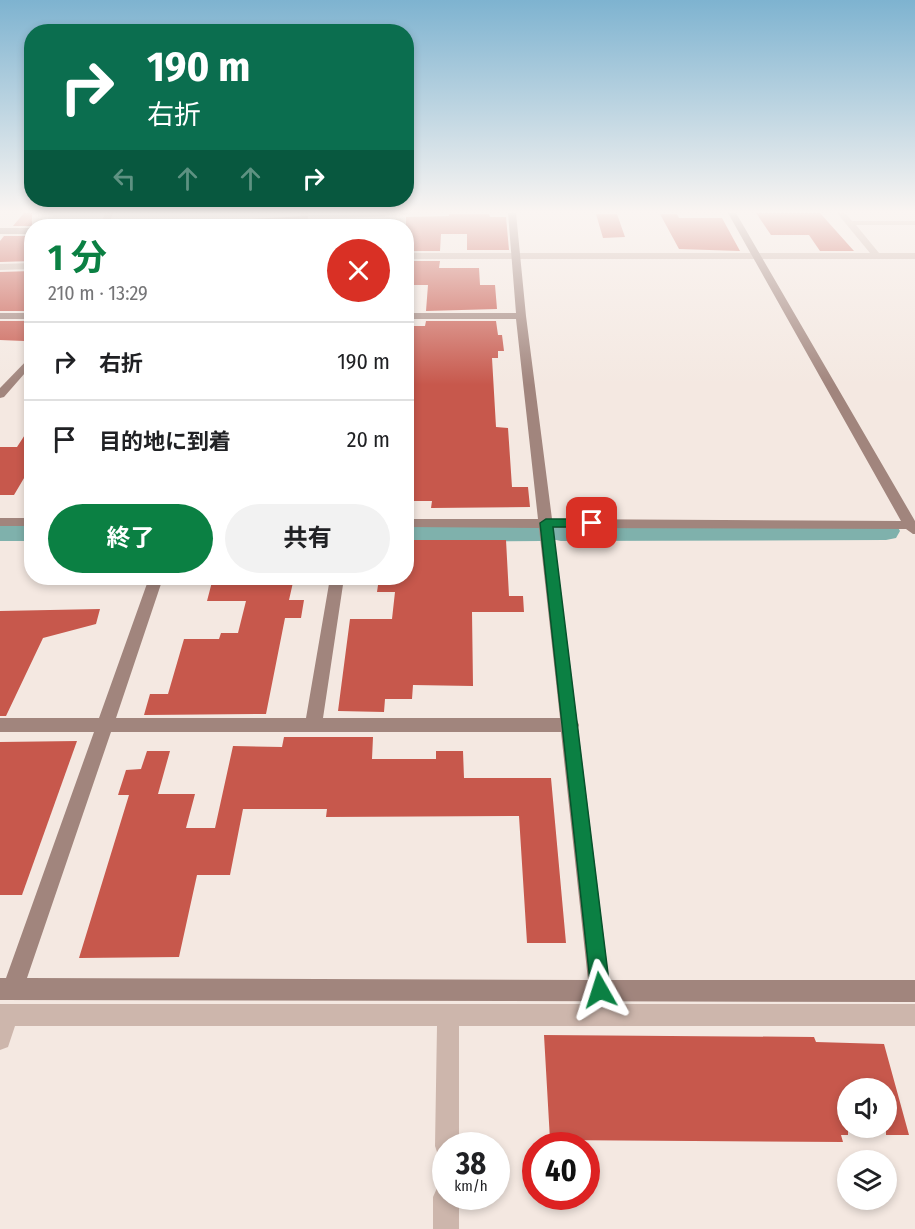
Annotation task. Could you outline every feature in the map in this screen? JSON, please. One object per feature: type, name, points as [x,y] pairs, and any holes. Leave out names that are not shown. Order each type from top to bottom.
[{"type":"street","points":[[517,270],[600,990]]},
{"type":"street","points":[[762,270],[913,528]]},
{"type":"street","points":[[0,316],[24,316]]},
{"type":"street","points":[[414,316],[522,316]]},
{"type":"street","points":[[0,395],[24,367]]},
{"type":"street","points":[[0,522],[24,522]]},
{"type":"street","points":[[414,523],[913,528]]},
{"type":"street","points":[[154,585],[105,725],[6,989],[915,991]]},
{"type":"street","points":[[314,725],[336,585]]},
{"type":"street","points":[[0,725],[571,725]]},
{"type":"street","points":[[0,1039],[4,1015],[914,1017]]},
{"type":"street","points":[[447,1132],[448,1015]]},
{"type":"street","points":[[446,1210],[446,1229]]},
{"type":"building","points":[[414,270],[479,270],[480,285],[495,285],[497,309],[426,311],[428,285],[414,285]]},
{"type":"building","points":[[24,271],[24,311],[0,311],[0,272]]},
{"type":"building","points":[[0,321],[24,321],[24,341],[0,340]]},
{"type":"building","points":[[426,321],[496,321],[498,335],[502,335],[504,351],[498,351],[498,358],[492,358],[496,427],[508,428],[512,487],[528,487],[530,507],[431,508],[432,501],[414,501],[414,326],[425,326]]},
{"type":"building","points":[[24,436],[24,478],[14,495],[0,495],[0,447],[17,447]]},
{"type":"building","points":[[414,540],[506,540],[509,596],[523,596],[524,612],[472,612],[473,686],[413,685],[412,699],[385,699],[384,712],[338,711],[350,619],[392,619],[395,592],[377,592],[378,585],[414,585]]},
{"type":"building","points":[[211,585],[292,585],[289,600],[304,600],[301,618],[285,618],[266,714],[144,715],[150,694],[168,694],[184,639],[219,639],[221,633],[238,633],[246,601],[207,601]]},
{"type":"building","points":[[100,609],[96,624],[43,638],[6,716],[0,716],[0,611]]},
{"type":"building","points":[[284,737],[373,737],[372,759],[436,759],[436,751],[463,751],[464,778],[551,778],[566,943],[527,943],[519,816],[326,817],[327,809],[243,809],[230,875],[197,875],[179,957],[79,958],[129,795],[118,795],[126,770],[141,769],[147,751],[170,751],[158,794],[195,794],[186,828],[215,828],[233,746],[282,747]]},
{"type":"building","points":[[77,741],[22,895],[0,895],[0,742]]},
{"type":"building","points":[[544,1035],[814,1037],[816,1042],[884,1044],[893,1078],[837,1078],[837,1138],[842,1138],[843,1142],[600,1140],[600,1132],[550,1132]]},
{"type":"building","points":[[897,1091],[909,1135],[897,1135]]},
{"type":"waterway","points":[[561,532],[886,531]]},
{"type":"waterway","points":[[0,532],[24,532]]},
{"type":"waterway","points":[[414,533],[541,532]]},
{"type":"route","points":[[592,523],[546,523],[600,990]]}]
